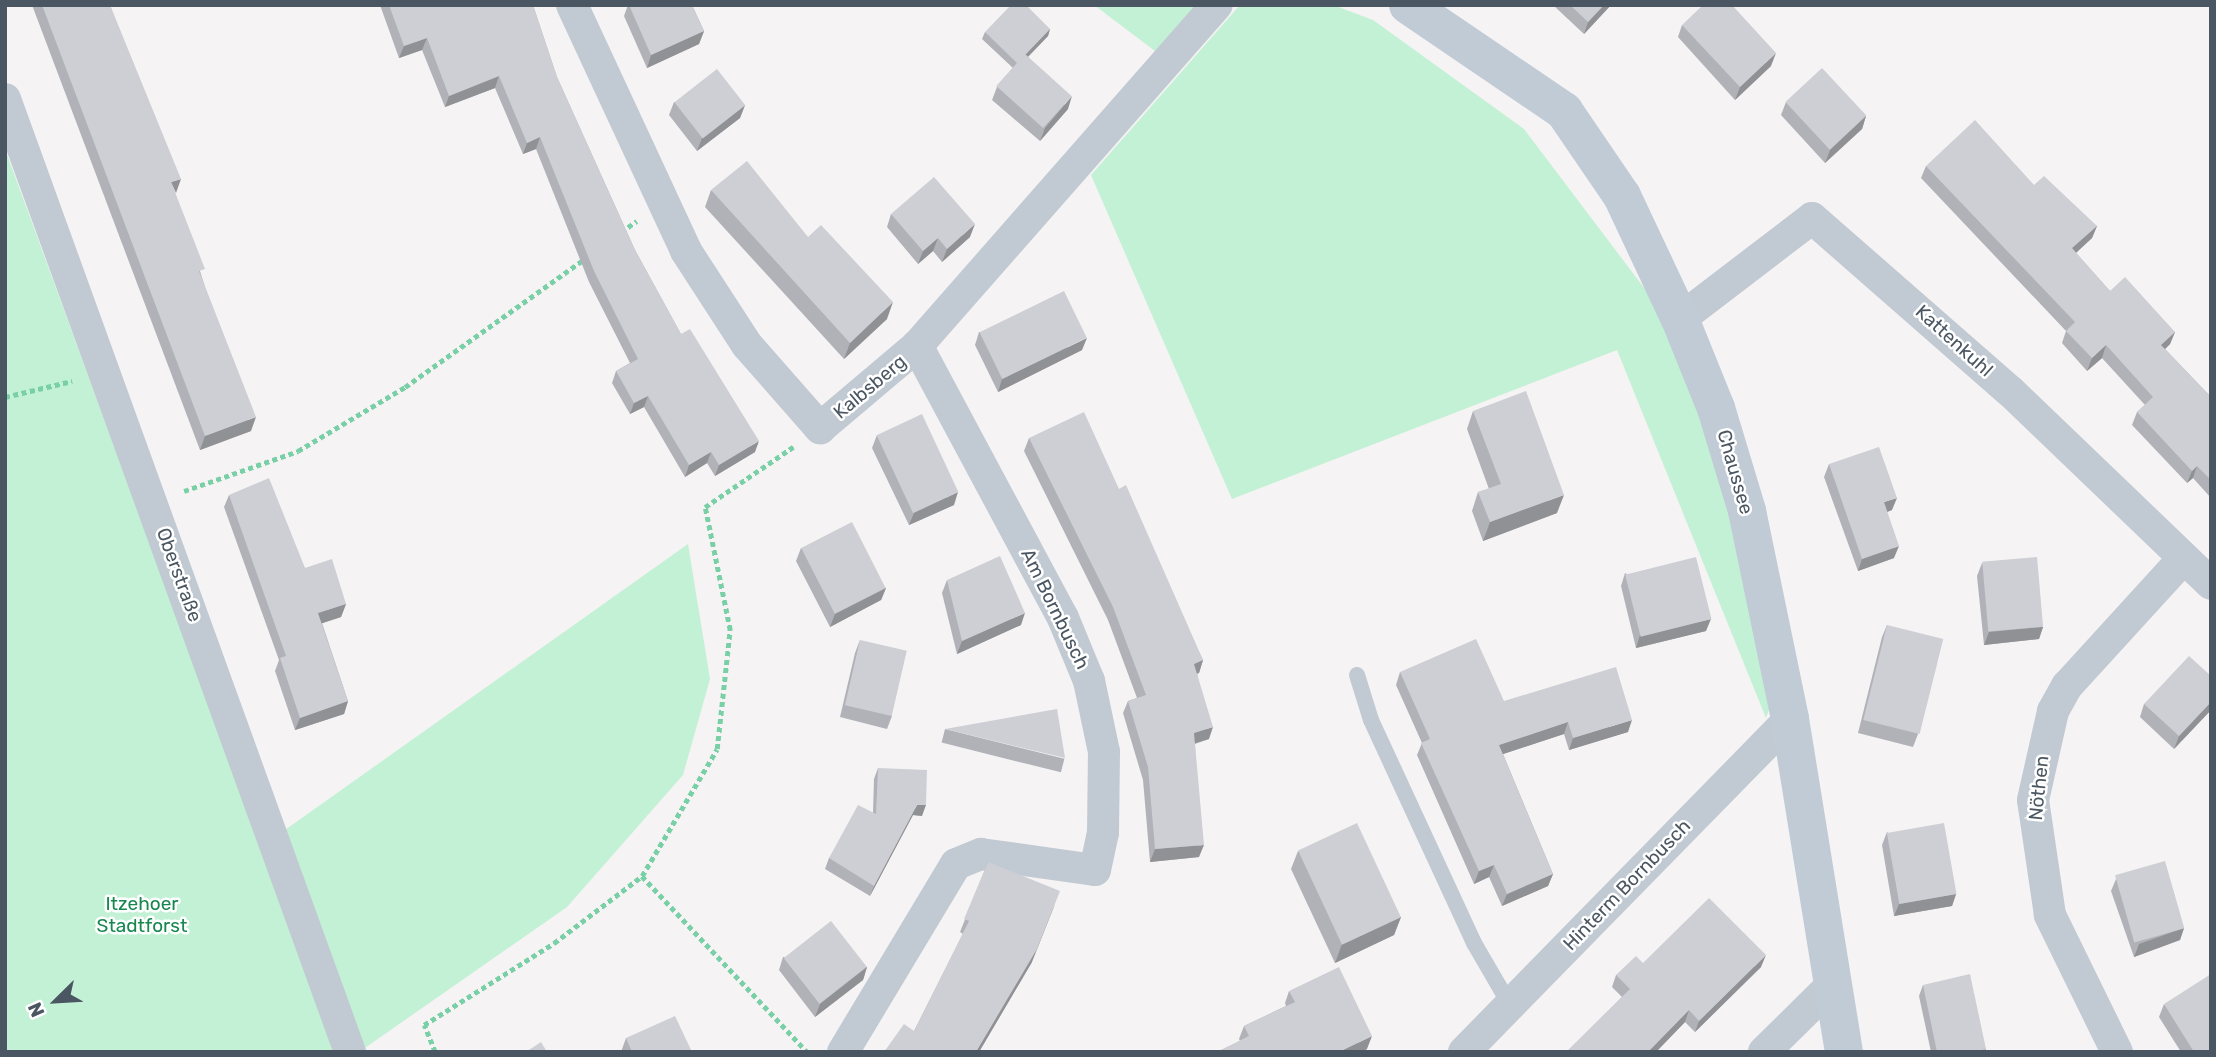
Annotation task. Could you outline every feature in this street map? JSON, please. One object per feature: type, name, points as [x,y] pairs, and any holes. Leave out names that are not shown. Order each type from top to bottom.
[{"type":"street","name":"Kalbsberg","points":[[572,5],[660,205],[747,345],[820,428],[917,346],[1217,5]]},
{"type":"street","name":"Chaussee","points":[[1408,5],[1564,111],[1622,196],[1680,319],[1716,408],[1746,510],[1790,719],[1831,986],[1844,1052]]},
{"type":"street","name":"Oberstraße","points":[[5,99],[153,502],[281,875],[350,1052]]},
{"type":"street","name":"Kattenkuhl","points":[[1680,319],[1812,218],[2011,392],[2211,584]]},
{"type":"street","name":"Am Bornbusch","points":[[843,1052],[956,864],[981,854],[1095,870],[1103,833],[1104,752],[1089,681],[1063,618],[917,346]]},
{"type":"street","name":"Nöthen","points":[[2117,1052],[2050,915],[2033,800],[2053,711],[2067,686],[2184,558]]},
{"type":"street","name":"Hinterm Bornbusch","points":[[1464,1052],[1790,719]]},
{"type":"street","points":[[1764,1052],[1831,986]]},
{"type":"lane","points":[[1357,675],[1371,720],[1474,943],[1510,1005]]},
{"type":"path","points":[[616,236],[660,205]]},
{"type":"path","points":[[153,502],[298,450],[405,387],[594,252]]},
{"type":"path","points":[[5,397],[107,373]]},
{"type":"path","points":[[435,1052],[424,1025],[554,943],[642,876],[717,750],[730,630],[705,507],[820,428]]},
{"type":"path","points":[[642,876],[807,1052]]},
{"type":"green space","points":[[1094,5],[1201,5],[1159,54]]},
{"type":"green space","points":[[1240,5],[1333,5],[1373,20],[1524,129],[1657,305],[1735,507],[1774,695],[1766,718],[1617,350],[1232,499],[1091,175]]},
{"type":"green space","name":"Itzehoer Stadtforst","points":[[5,149],[261,847],[688,544],[710,679],[683,775],[567,907],[359,1052],[5,1052]]},
{"type":"building","points":[[42,5],[110,5],[181,179],[171,182],[205,269],[199,271],[256,417],[205,436]]},
{"type":"building","points":[[389,5],[533,5],[557,77],[635,250],[681,334],[690,329],[759,441],[719,465],[711,452],[689,465],[648,396],[634,403],[616,371],[638,359],[594,271],[540,137],[527,143],[499,76],[449,96],[427,38],[404,46]]},
{"type":"building","points":[[629,5],[692,5],[704,31],[651,55]]},
{"type":"building","points":[[1011,5],[1026,5],[1050,29],[1017,63],[985,32]]},
{"type":"building","points":[[1570,5],[1604,5],[1588,22]]},
{"type":"building","points":[[1703,5],[1732,5],[1776,53],[1740,87],[1682,25]]},
{"type":"building","points":[[1025,54],[1072,96],[1043,128],[996,86]]},
{"type":"building","points":[[1822,68],[1866,116],[1830,150],[1785,102]]},
{"type":"building","points":[[717,69],[745,105],[703,138],[674,102]]},
{"type":"building","points":[[1975,120],[2034,185],[2044,176],[2097,226],[2072,248],[2110,291],[2125,277],[2175,332],[2161,345],[2211,397],[2211,480],[2197,466],[2192,471],[2137,412],[2153,397],[2106,345],[2092,358],[2066,331],[2075,322],[1926,166]]},
{"type":"building","points":[[747,161],[808,237],[821,225],[893,302],[850,343],[711,190]]},
{"type":"building","points":[[934,177],[975,224],[947,249],[938,238],[923,251],[891,214]]},
{"type":"building","points":[[1064,291],[1087,338],[1002,379],[980,332]]},
{"type":"building","points":[[1526,391],[1564,495],[1490,522],[1478,492],[1501,484],[1473,411]]},
{"type":"building","points":[[1084,412],[1119,489],[1126,485],[1203,660],[1194,664],[1213,727],[1194,733],[1204,845],[1155,849],[1148,767],[1128,701],[1146,695],[1113,607],[1029,438]]},
{"type":"building","points":[[922,414],[958,492],[913,513],[877,435]]},
{"type":"building","points":[[1879,447],[1897,498],[1884,502],[1899,546],[1862,559],[1829,464]]},
{"type":"building","points":[[269,478],[305,568],[332,559],[346,604],[318,613],[348,701],[300,718],[280,658],[286,656],[229,495]]},
{"type":"building","points":[[852,522],[886,588],[835,614],[801,548]]},
{"type":"building","points":[[1000,556],[1025,613],[962,641],[947,580]]},
{"type":"building","points":[[1696,557],[1711,619],[1641,637],[1625,575]]},
{"type":"building","points":[[2037,557],[2043,627],[1988,632],[1982,562]]},
{"type":"building","points":[[1887,625],[1943,639],[1920,734],[1863,720]]},
{"type":"building","points":[[1476,639],[1504,701],[1616,667],[1632,720],[1573,738],[1568,722],[1499,745],[1553,874],[1507,894],[1494,865],[1479,871],[1421,743],[1430,739],[1400,672]]},
{"type":"building","points":[[860,640],[907,651],[892,716],[845,705]]},
{"type":"building","points":[[2189,656],[2211,676],[2211,702],[2179,736],[2144,704]]},
{"type":"building","points":[[1057,709],[1065,758],[945,729]]},
{"type":"building","points":[[878,768],[927,770],[926,805],[917,805],[874,886],[829,858],[858,805],[876,814]]},
{"type":"building","points":[[1357,823],[1401,917],[1342,945],[1298,850]]},
{"type":"building","points":[[1944,823],[1957,894],[1899,904],[1887,833]]},
{"type":"building","points":[[2165,861],[2184,928],[2134,943],[2115,875]]},
{"type":"building","points":[[988,862],[1060,891],[1037,949],[976,1052],[884,1052],[904,1024],[914,1031],[969,921],[964,919]]},
{"type":"building","points":[[1709,898],[1766,955],[1699,1021],[1689,1010],[1648,1052],[1568,1052],[1630,989],[1616,975],[1636,956],[1643,963]]},
{"type":"building","points":[[831,921],[867,967],[819,1004],[784,958]]},
{"type":"building","points":[[1339,967],[1372,1036],[1339,1052],[1217,1052],[1249,1036],[1244,1026],[1295,1002],[1289,991]]},
{"type":"building","points":[[1970,974],[1986,1049],[1975,1052],[1937,1052],[1923,985]]},
{"type":"building","points":[[2211,974],[2211,1052],[2194,1052],[2164,1004]]},
{"type":"building","points":[[675,1016],[692,1052],[632,1052],[626,1038]]},
{"type":"building","points":[[541,1042],[547,1052],[526,1052]]}]
